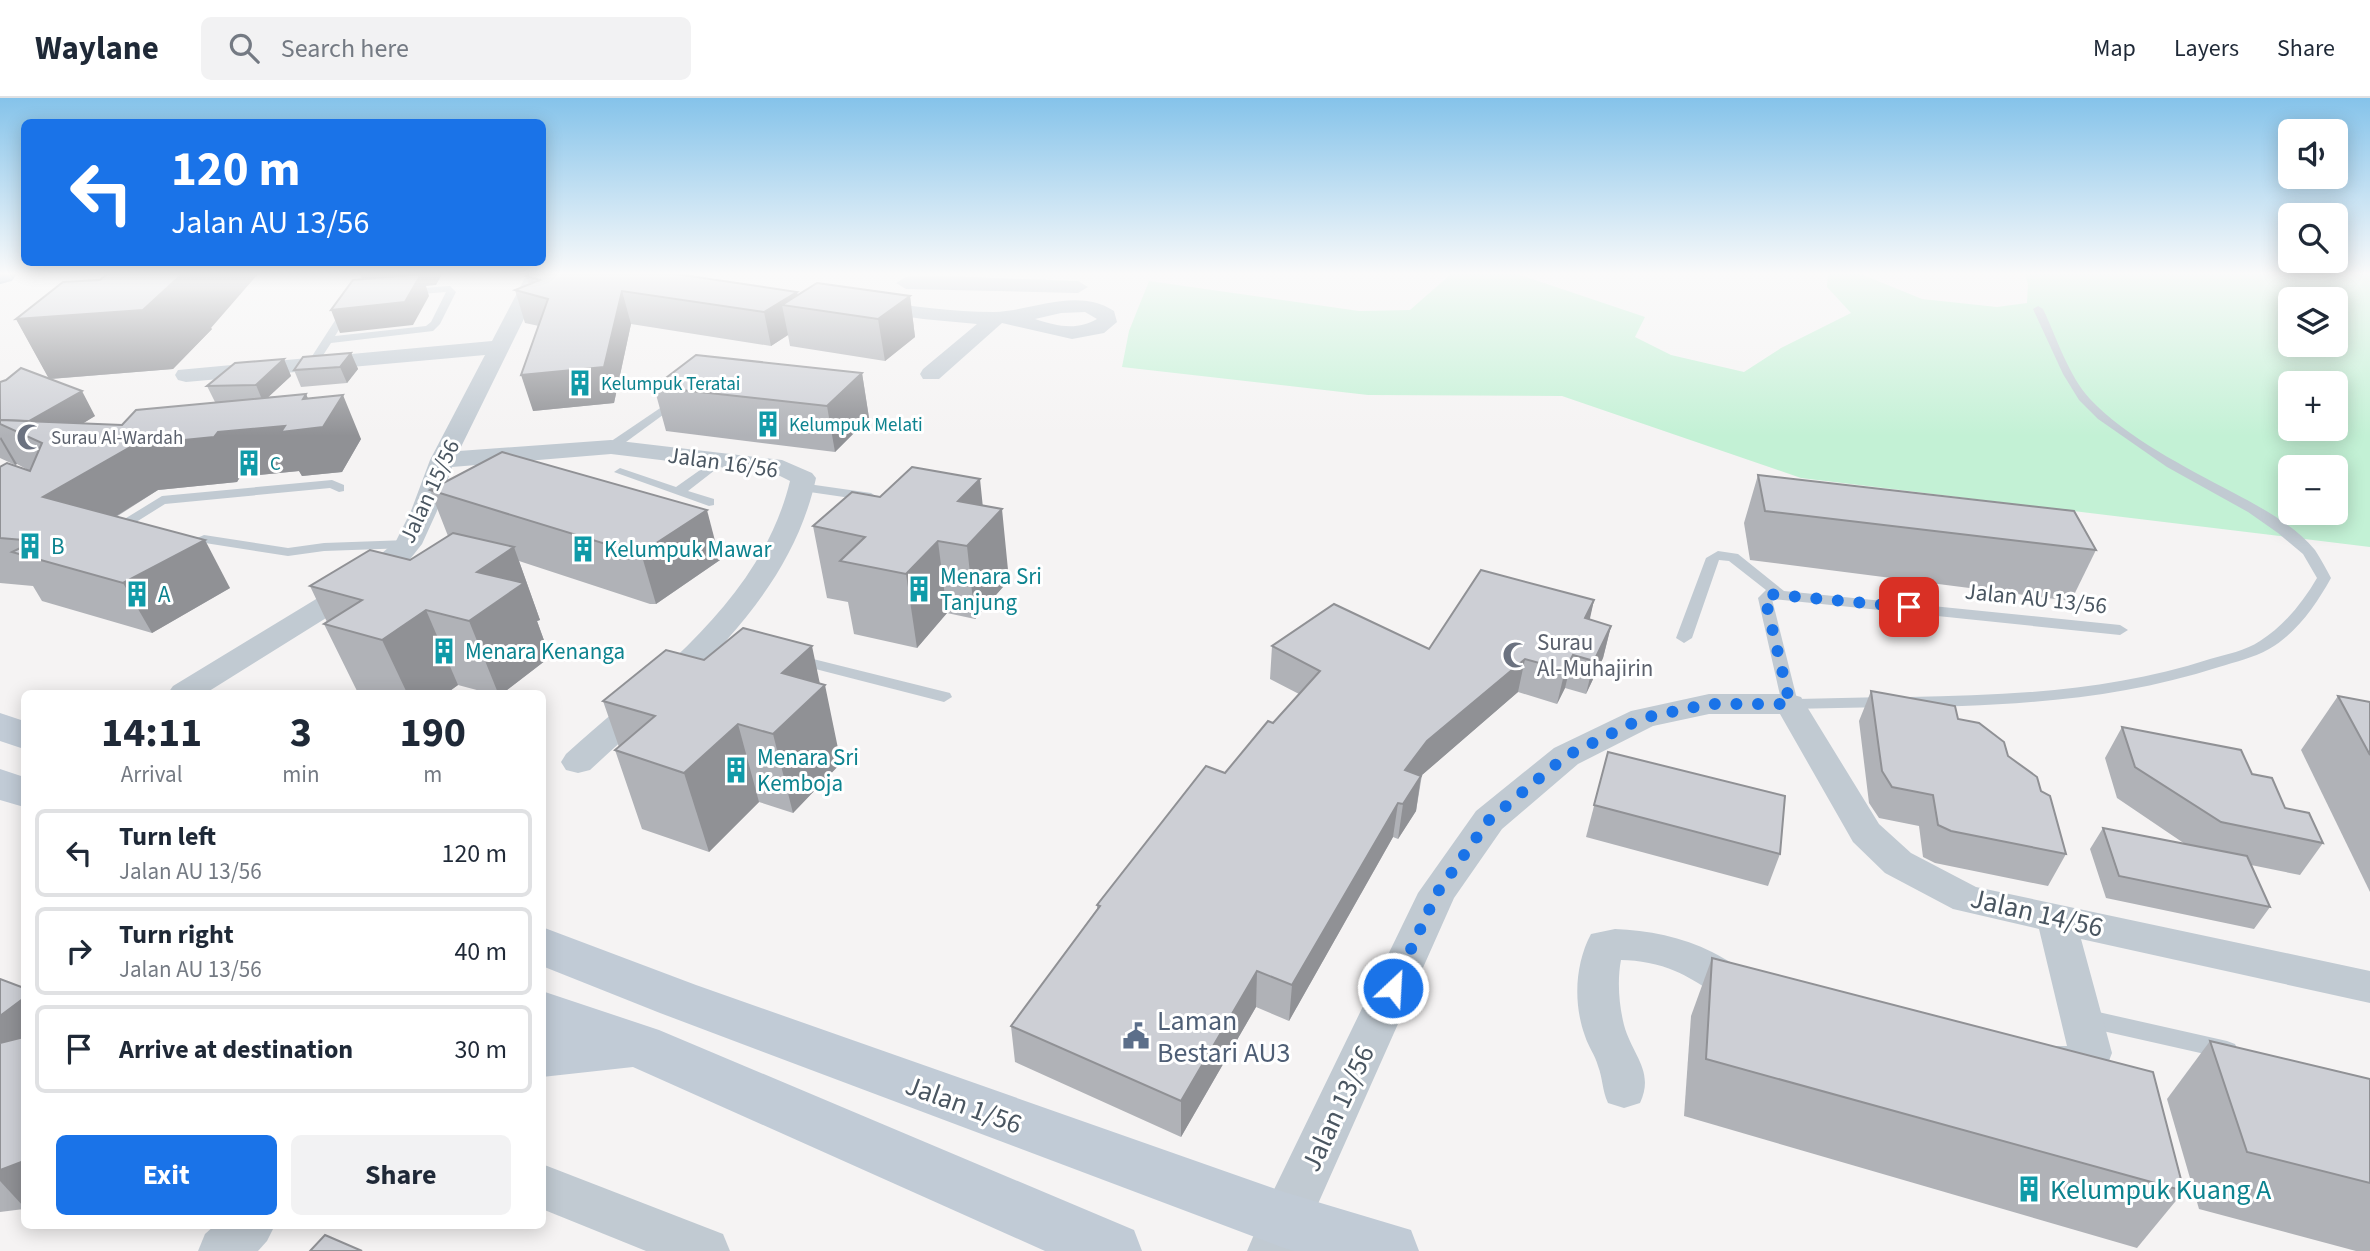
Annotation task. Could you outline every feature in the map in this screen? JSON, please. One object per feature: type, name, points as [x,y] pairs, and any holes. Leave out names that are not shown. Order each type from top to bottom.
[{"type":"main road","points":[[0,726],[21,735]]},
{"type":"main road","name":"Jalan 1/56","points":[[546,948],[1278,1236],[1389,1251]]},
{"type":"main road","points":[[546,1013],[640,1046],[1112,1251]]},
{"type":"main road","points":[[546,1055],[640,1046]]},
{"type":"street","name":"Jalan 15/56","points":[[189,690],[369,579],[408,544],[424,511],[442,460],[510,328]]},
{"type":"street","points":[[931,374],[990,328]]},
{"type":"street","points":[[186,375],[500,347]]},
{"type":"street","name":"Jalan 16/56","points":[[442,460],[720,460],[782,467],[803,478],[796,509],[765,572],[719,641],[578,762]]},
{"type":"street","name":"Jalan 13/56","points":[[1278,1236],[1437,893],[1489,820],[1566,756],[1643,718],[1709,704],[1790,704]]},
{"type":"street","name":"Jalan 14/56","points":[[1790,704],[1866,833],[1898,863],[1967,899],[2370,987]]},
{"type":"street","points":[[2021,1055],[2062,1065],[2086,1066],[2090,1053],[2056,918]]},
{"type":"street","points":[[1624,1089],[1623,1065],[1606,1036],[1599,990],[1599,959],[1605,945],[1616,943],[1682,957],[1736,985],[1790,998]]},
{"type":"street","points":[[546,1188],[705,1251]]},
{"type":"street","points":[[223,1251],[246,1229]]},
{"type":"lane","points":[[312,364],[335,328]]},
{"type":"lane","points":[[327,340],[430,328]]},
{"type":"lane","points":[[1778,593],[1768,594],[1765,598],[1790,704],[2047,698],[2112,690],[2176,676],[2261,647],[2314,597],[2324,578],[2309,552],[2253,509],[2171,464],[2102,417],[2083,398],[2067,374],[2046,328]]},
{"type":"lane","points":[[693,389],[615,459],[679,491],[709,502]]},
{"type":"lane","points":[[679,491],[720,460]]},
{"type":"lane","points":[[105,543],[162,500],[332,484],[339,488]]},
{"type":"lane","points":[[801,487],[888,500]]},
{"type":"lane","points":[[174,551],[204,539],[288,552],[324,547],[408,544]]},
{"type":"lane","points":[[1684,638],[1713,558],[1718,555],[1732,557],[1778,593]]},
{"type":"lane","name":"Jalan AU 13/56","points":[[1778,593],[2120,631]]},
{"type":"lane","points":[[777,656],[944,696]]},
{"type":"lane","points":[[2083,1018],[2252,1055]]},
{"type":"green space","points":[[1130,328],[1640,328],[1635,337],[1671,355],[1744,372],[1781,348],[1821,328],[2278,328],[2278,357],[2348,357],[2348,328],[2370,328],[2370,547],[1801,478],[1562,396],[1368,395],[1122,367]]},
{"type":"building","points":[[538,328],[613,328],[604,367],[521,375]]},
{"type":"building","points":[[351,353],[340,367],[294,370],[303,357]]},
{"type":"building","points":[[696,355],[862,373],[827,406],[654,387]]},
{"type":"building","points":[[284,359],[256,385],[207,386],[235,363]]},
{"type":"building","points":[[21,368],[82,391],[29,421],[0,420],[0,382]]},
{"type":"building","points":[[306,394],[303,399],[343,395],[323,427],[281,432],[285,426],[218,432],[214,437],[134,445],[43,497],[205,540],[123,583],[12,552],[35,541],[0,538],[0,467],[7,463],[30,471],[42,443],[0,424],[0,420],[122,425],[136,410]]},
{"type":"building","points":[[502,452],[707,510],[641,553],[635,553],[430,490]]},
{"type":"building","points":[[912,467],[980,479],[958,501],[1002,509],[967,546],[938,541],[906,574],[840,561],[865,537],[813,526],[852,492],[880,497]]},
{"type":"building","points":[[1758,475],[2074,511],[2096,550],[1765,511]]},
{"type":"building","points":[[453,533],[514,547],[477,572],[524,583],[469,621],[426,610],[382,640],[324,624],[362,600],[310,586],[370,550],[410,560]]},
{"type":"building","points":[[1481,570],[1594,600],[1585,618],[1611,626],[1594,661],[1573,655],[1565,670],[1525,659],[1427,741],[1405,770],[1421,776],[1403,804],[1398,803],[1292,985],[1257,971],[1181,1101],[1011,1026],[1100,906],[1097,905],[1206,766],[1225,773],[1268,721],[1273,723],[1320,671],[1272,646],[1334,604],[1429,649]]},
{"type":"building","points":[[743,628],[812,646],[782,673],[825,685],[773,734],[738,724],[684,773],[615,750],[655,716],[603,701],[666,650],[704,660]]},
{"type":"building","points":[[1871,691],[1955,706],[1958,719],[1979,723],[2004,742],[2008,756],[2037,777],[2041,791],[2050,796],[2066,854],[1951,831],[1938,825],[1933,795],[1892,787],[1882,771]]},
{"type":"building","points":[[2338,696],[2370,702],[2370,755]]},
{"type":"building","points":[[2122,727],[2241,750],[2252,774],[2272,778],[2285,808],[2309,813],[2323,843],[2221,822],[2135,767]]},
{"type":"building","points":[[1608,752],[1785,796],[1780,854],[1594,805]]},
{"type":"building","points":[[2103,828],[2247,856],[2270,907],[2119,876]]},
{"type":"building","points":[[1712,958],[2153,1072],[2184,1191],[1706,1059]]},
{"type":"building","points":[[0,979],[21,987],[21,1000],[0,1016]]},
{"type":"building","points":[[21,1038],[21,1162],[0,1170],[0,1043]]},
{"type":"building","points":[[2210,1041],[2370,1079],[2370,1183],[2247,1152]]},
{"type":"building","points":[[325,1235],[362,1251],[310,1251]]},
{"type":"place","name":"Kelumpuk Teratai","points":[[580,383]]},
{"type":"place","name":"Kelumpuk Melati","points":[[768,424]]},
{"type":"place","name":"Surau Al-Wardah","points":[[30,437]]},
{"type":"place","name":"C","points":[[249,463]]},
{"type":"place","name":"B","points":[[30,546]]},
{"type":"place","name":"Kelumpuk Mawar","points":[[583,549]]},
{"type":"place","name":"Menara Sri Tanjung","points":[[919,589]]},
{"type":"place","name":"A","points":[[137,594]]},
{"type":"place","name":"Menara Kenanga","points":[[444,651]]},
{"type":"place","name":"Surau Al-Muhajirin","points":[[1516,655]]},
{"type":"place","name":"Menara Sri Kemboja","points":[[736,770]]},
{"type":"place","name":"Laman Bestari AU3","points":[[1136,1036]]},
{"type":"place","name":"Kelumpuk Kuang A","points":[[2029,1189]]},
{"type":"route","points":[[1393,988],[1437,893],[1489,820],[1566,756],[1643,718],[1709,704],[1790,704],[1765,598],[1768,594],[1909,607]]}]
